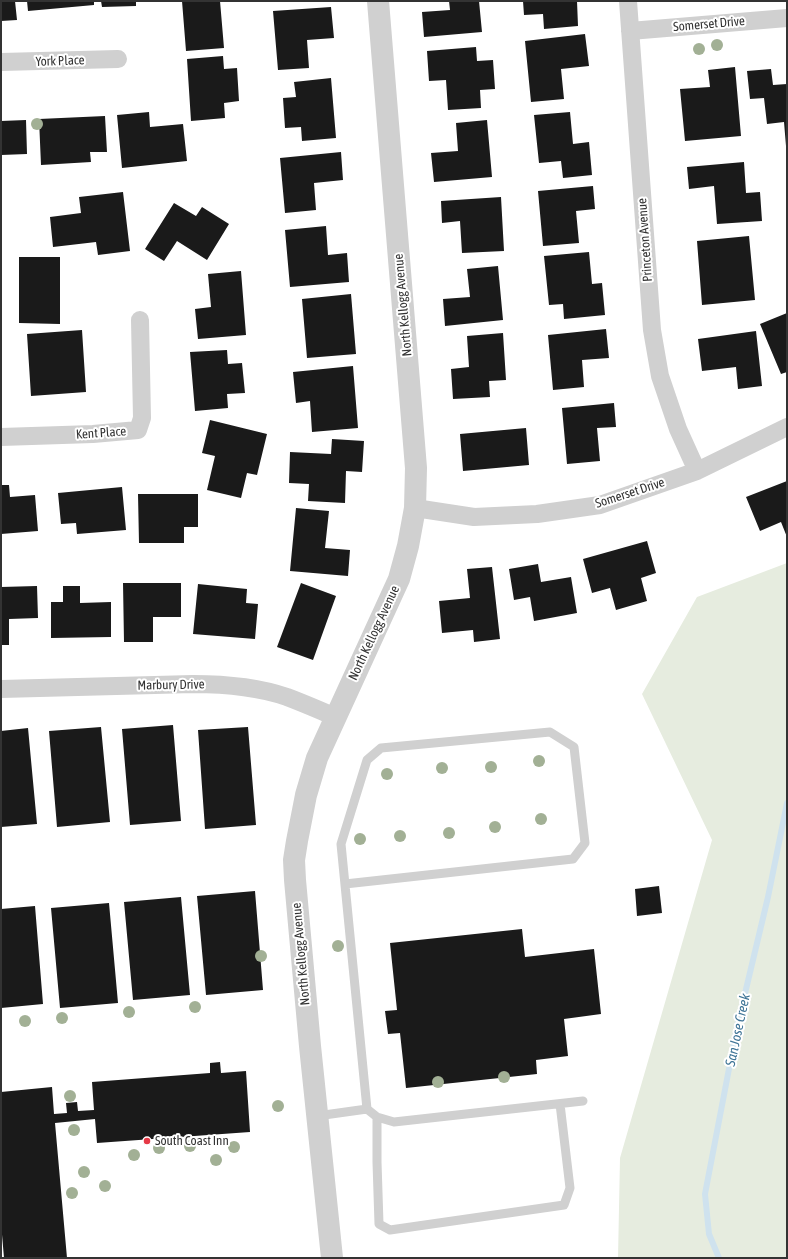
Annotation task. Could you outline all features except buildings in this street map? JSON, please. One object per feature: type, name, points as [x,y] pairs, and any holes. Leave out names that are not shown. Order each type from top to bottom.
[{"type":"street","name":"North Kellogg Avenue","points":[[332,1258],[296,899],[294,860],[306,795],[317,758],[398,579],[408,546],[415,508],[416,468],[378,1]]},
{"type":"street","name":"Princeton Avenue","points":[[628,1],[652,330],[660,376],[678,430],[697,471]]},
{"type":"street","name":"Somerset Drive","points":[[630,31],[787,18]]},
{"type":"street","name":"York Place","points":[[1,62],[118,59]]},
{"type":"street","name":"Kent Place","points":[[1,437],[93,434],[138,430],[142,418],[140,320]]},
{"type":"street","name":"Somerset Drive","points":[[415,508],[474,517],[537,514],[600,505],[697,471],[787,427]]},
{"type":"street","name":"Marbury Drive","points":[[1,689],[225,684],[286,697],[336,717]]},
{"type":"lane","points":[[345,884],[573,858],[585,843],[574,748],[550,732],[381,748],[367,760],[342,844],[345,884],[367,1109],[377,1117],[394,1122],[583,1101]]},
{"type":"lane","points":[[377,1117],[379,1224],[390,1230],[564,1205],[570,1188],[560,1104]]},
{"type":"lane","points":[[317,1116],[367,1109]]},
{"type":"shaded area","points":[[787,563],[787,1258],[618,1258],[620,1158],[712,840],[642,694],[697,597]]},
{"type":"waterway","name":"San Jose Creek","points":[[719,1258],[709,1234],[705,1194],[737,1027],[768,897],[787,803]]},
{"type":"place","name":"South Coast Inn","points":[[147,1141]]}]
